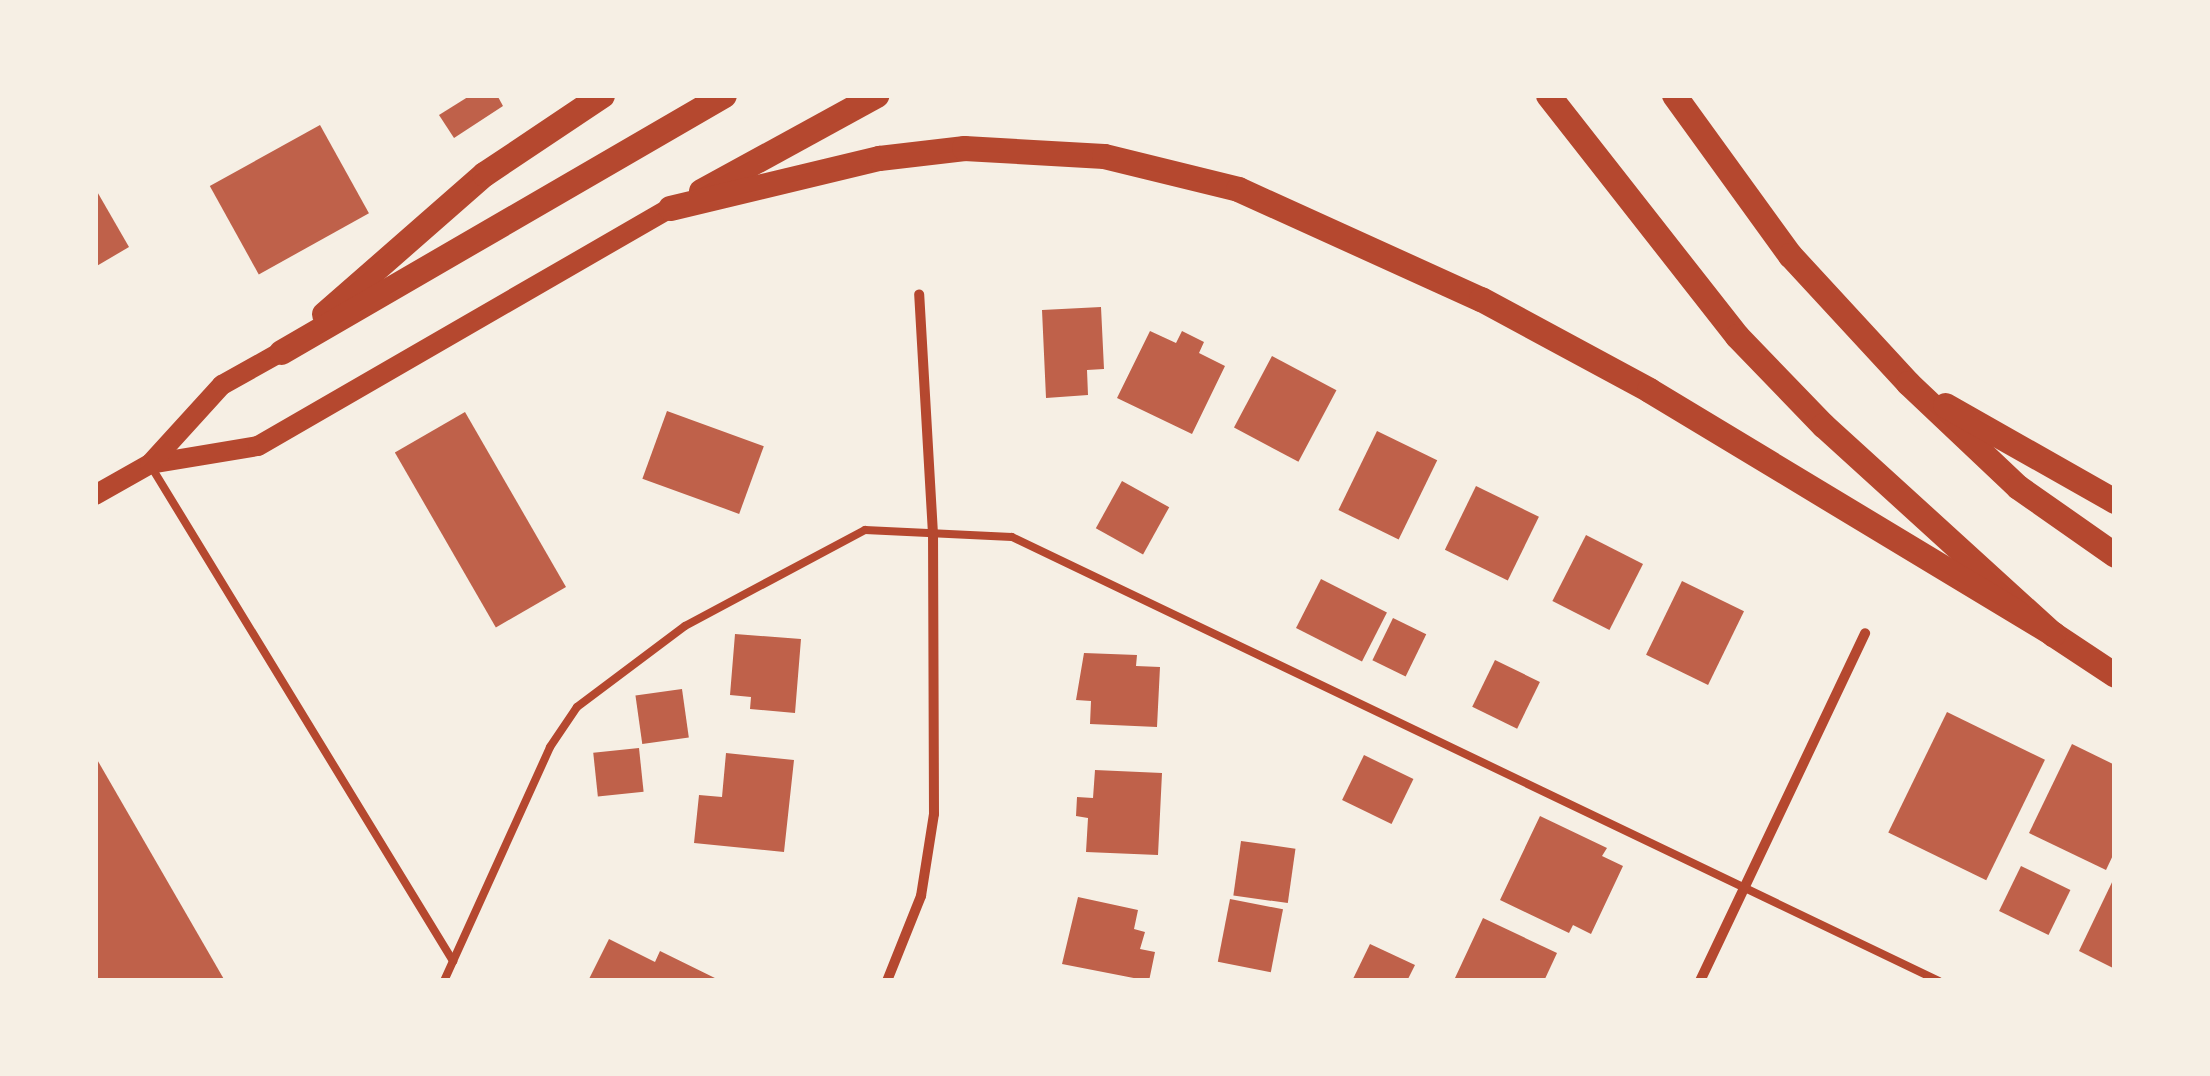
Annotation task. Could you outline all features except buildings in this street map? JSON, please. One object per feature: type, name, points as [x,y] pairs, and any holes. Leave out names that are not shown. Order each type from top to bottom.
[{"type":"main road","points":[[280,352],[484,174],[602,95]]},
{"type":"main road","points":[[95,495],[150,464],[222,386],[724,95]]},
{"type":"main road","points":[[150,464],[258,446],[670,208],[876,95]]},
{"type":"main road","points":[[1548,95],[1737,336],[1822,425],[2053,634]]},
{"type":"main road","points":[[1674,95],[1790,255],[1908,384],[2018,487],[2115,555]]},
{"type":"main road","points":[[670,208],[879,158],[964,148],[1104,156],[1222,184],[1309,216],[1482,299],[1650,390],[2115,675]]},
{"type":"main road","points":[[1908,384],[2115,501]]},
{"type":"street","points":[[888,981],[921,896],[934,814],[933,534],[920,294]]},
{"type":"street","points":[[1700,981],[1865,632]]},
{"type":"lane","points":[[150,464],[453,961]]},
{"type":"lane","points":[[444,981],[550,747],[577,707],[613,674],[686,626],[864,530],[1012,537],[1939,981]]}]
